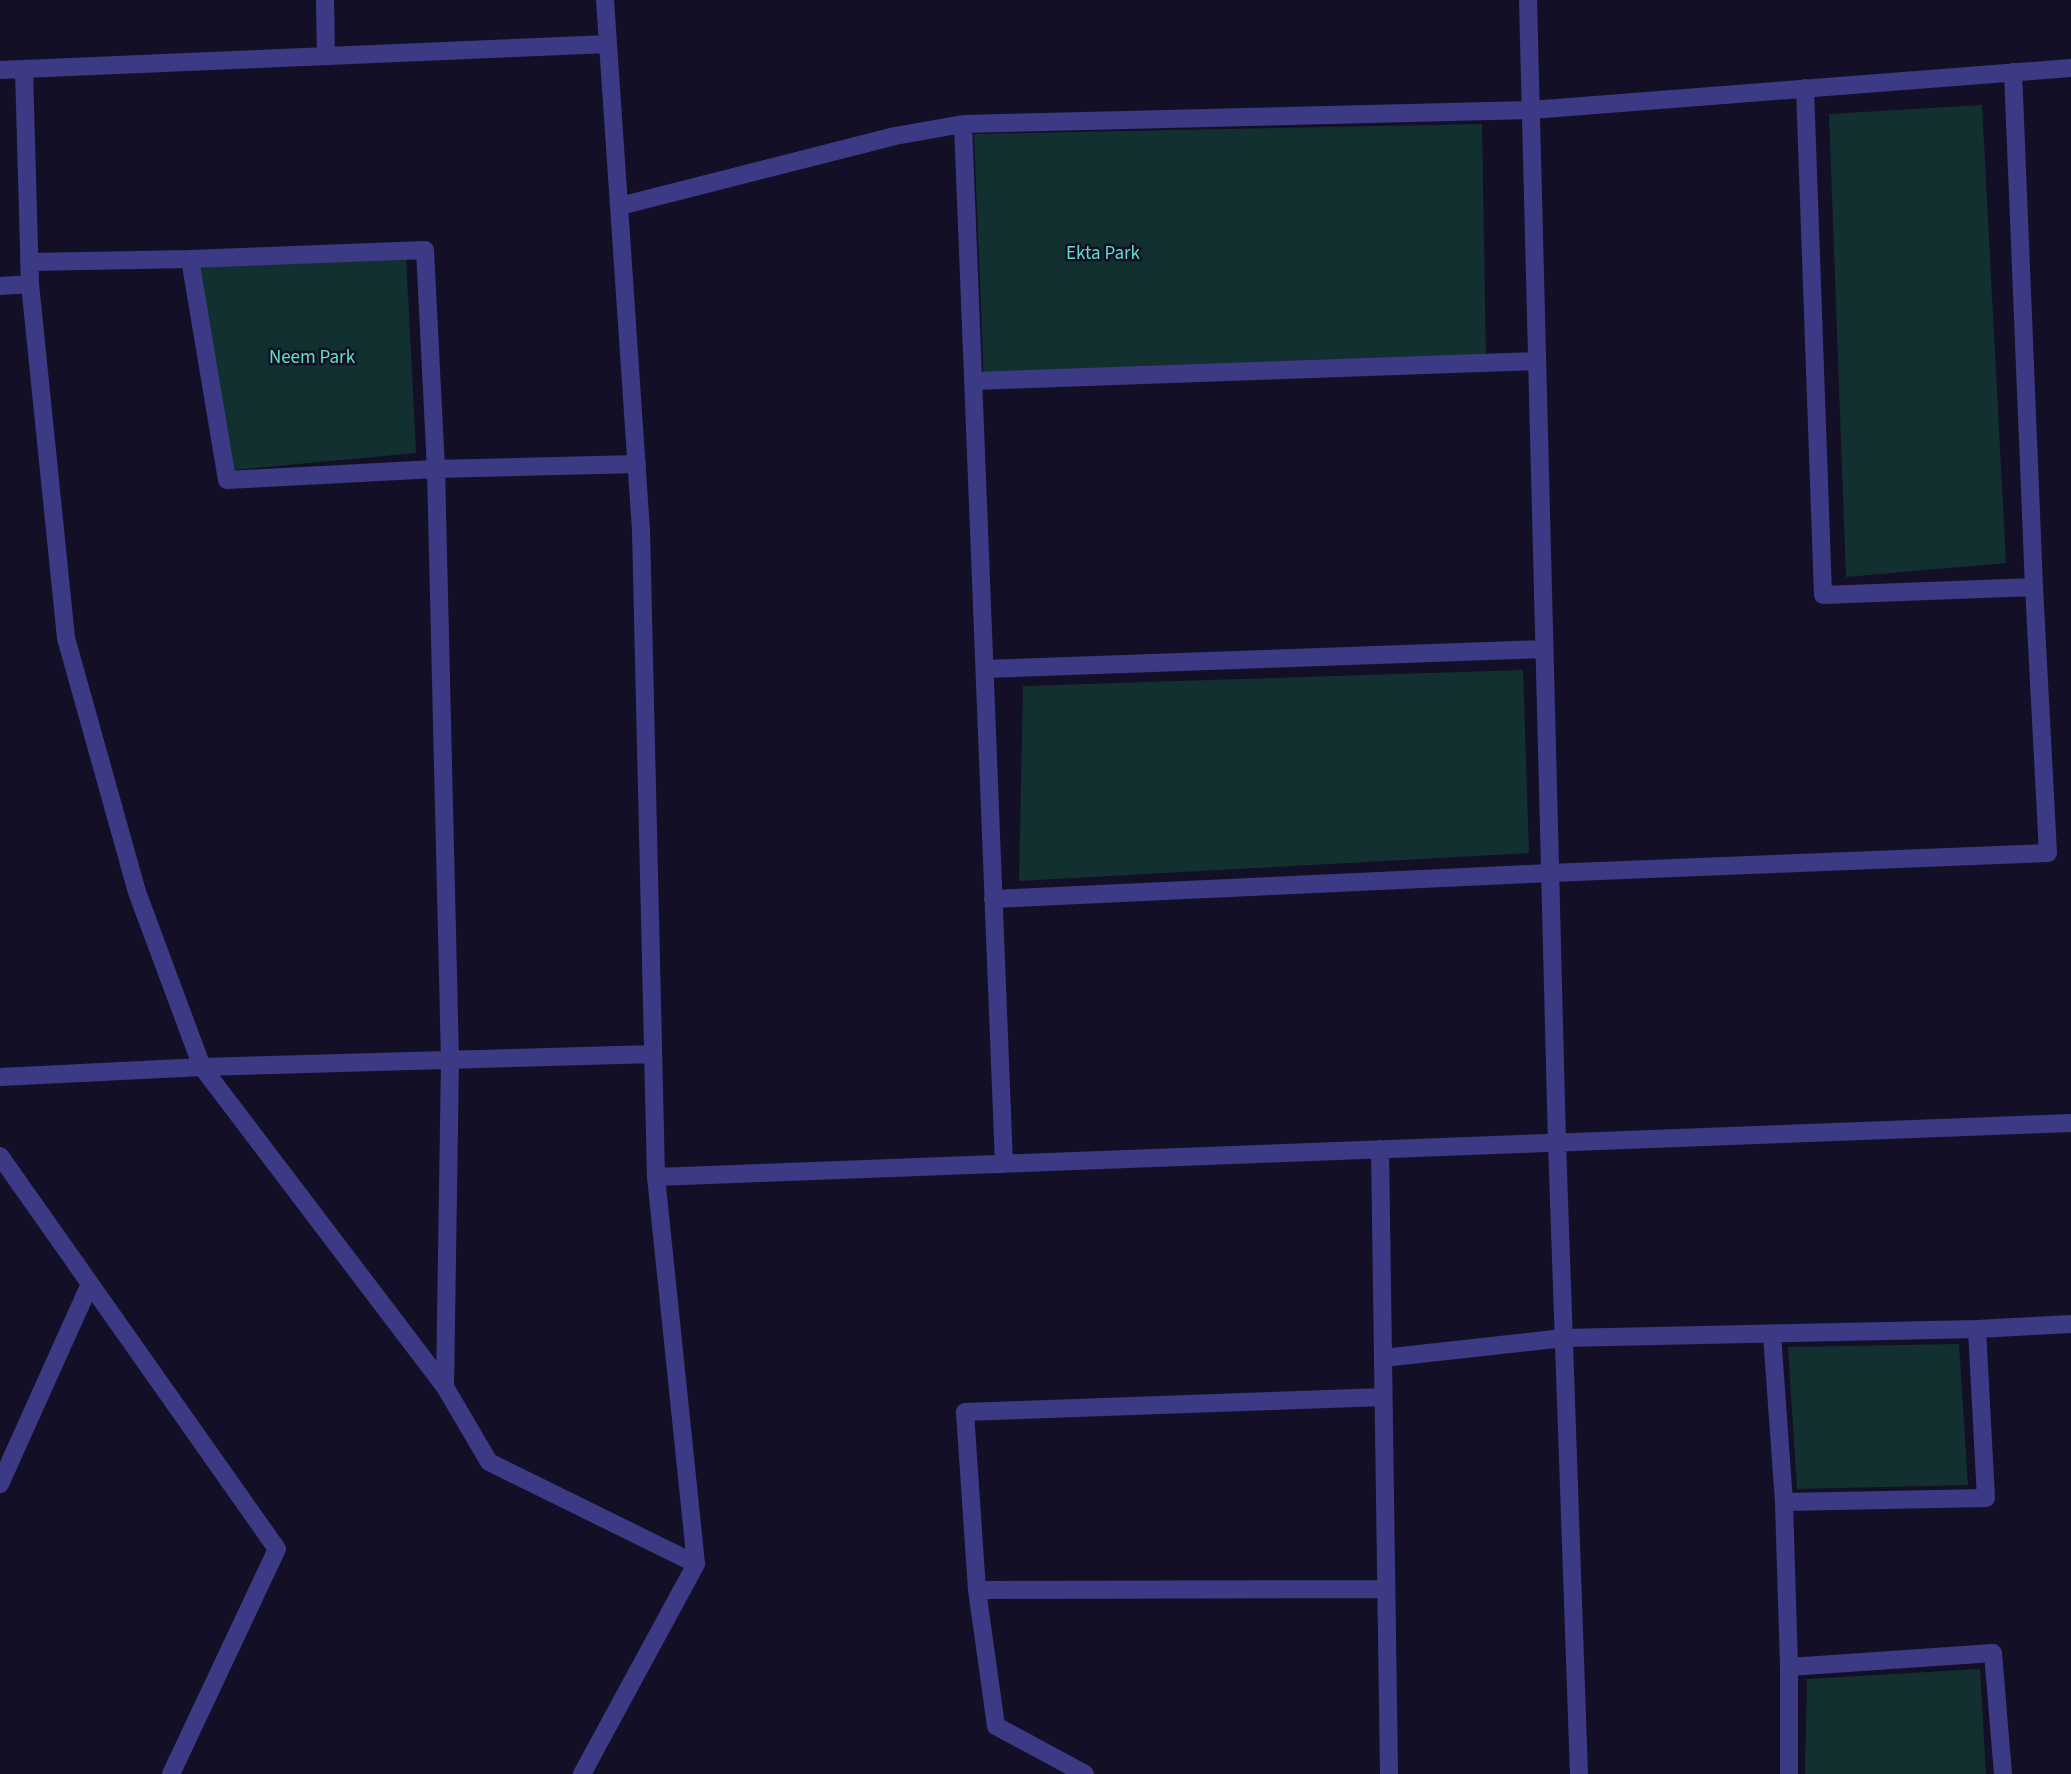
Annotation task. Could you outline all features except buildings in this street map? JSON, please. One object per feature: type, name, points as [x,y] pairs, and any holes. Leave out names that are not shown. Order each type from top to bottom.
[{"type":"street","points":[[325,0],[326,56]]},
{"type":"street","points":[[584,1772],[696,1564],[656,1177],[641,530],[605,0]]},
{"type":"street","points":[[1528,0],[1556,1143],[1579,1774]]},
{"type":"street","points":[[0,70],[608,44]]},
{"type":"street","points":[[620,206],[895,136],[963,124],[1531,110],[2071,68]]},
{"type":"street","points":[[24,69],[30,284],[66,638],[137,892],[202,1067],[445,1387],[489,1462],[696,1564]]},
{"type":"street","points":[[993,900],[1550,873],[2048,853],[2013,72]]},
{"type":"street","points":[[1805,88],[1824,595],[2034,587]]},
{"type":"street","points":[[963,124],[1004,1164]]},
{"type":"street","points":[[29,262],[425,250],[436,469],[450,1060],[445,1387]]},
{"type":"street","points":[[190,259],[227,480],[436,469],[637,464]]},
{"type":"street","points":[[0,286],[30,284]]},
{"type":"street","points":[[974,381],[1537,361]]},
{"type":"street","points":[[985,668],[1544,649]]},
{"type":"street","points":[[0,1077],[202,1067],[653,1054]]},
{"type":"street","points":[[656,1177],[2071,1123]]},
{"type":"street","points":[[1380,1149],[1389,1774]]},
{"type":"street","points":[[0,1156],[277,1549],[171,1774]]},
{"type":"street","points":[[1,1479],[90,1284]]},
{"type":"street","points":[[1383,1358],[1564,1338],[1978,1329],[2071,1324]]},
{"type":"street","points":[[1784,1502],[1986,1498],[1978,1329]]},
{"type":"street","points":[[1772,1334],[1784,1502],[1789,1667],[1788,1774]]},
{"type":"street","points":[[1085,1774],[996,1727],[977,1590],[965,1412],[1383,1397]]},
{"type":"street","points":[[977,1590],[1386,1589]]},
{"type":"street","points":[[1789,1667],[1993,1653],[2003,1774]]},
{"type":"green space","points":[[1982,105],[2006,563],[1846,577],[1829,114]]},
{"type":"green space","name":"Ekta Park","points":[[1482,124],[1486,362],[984,385],[974,134]]},
{"type":"green space","name":"Neem Park","points":[[406,256],[416,453],[234,470],[197,265]]},
{"type":"green space","points":[[1523,670],[1529,853],[1019,881],[1023,686]]},
{"type":"green space","points":[[1959,1344],[1968,1485],[1797,1489],[1788,1347]]},
{"type":"green space","points":[[1980,1669],[1986,1774],[1805,1774],[1807,1679]]}]
